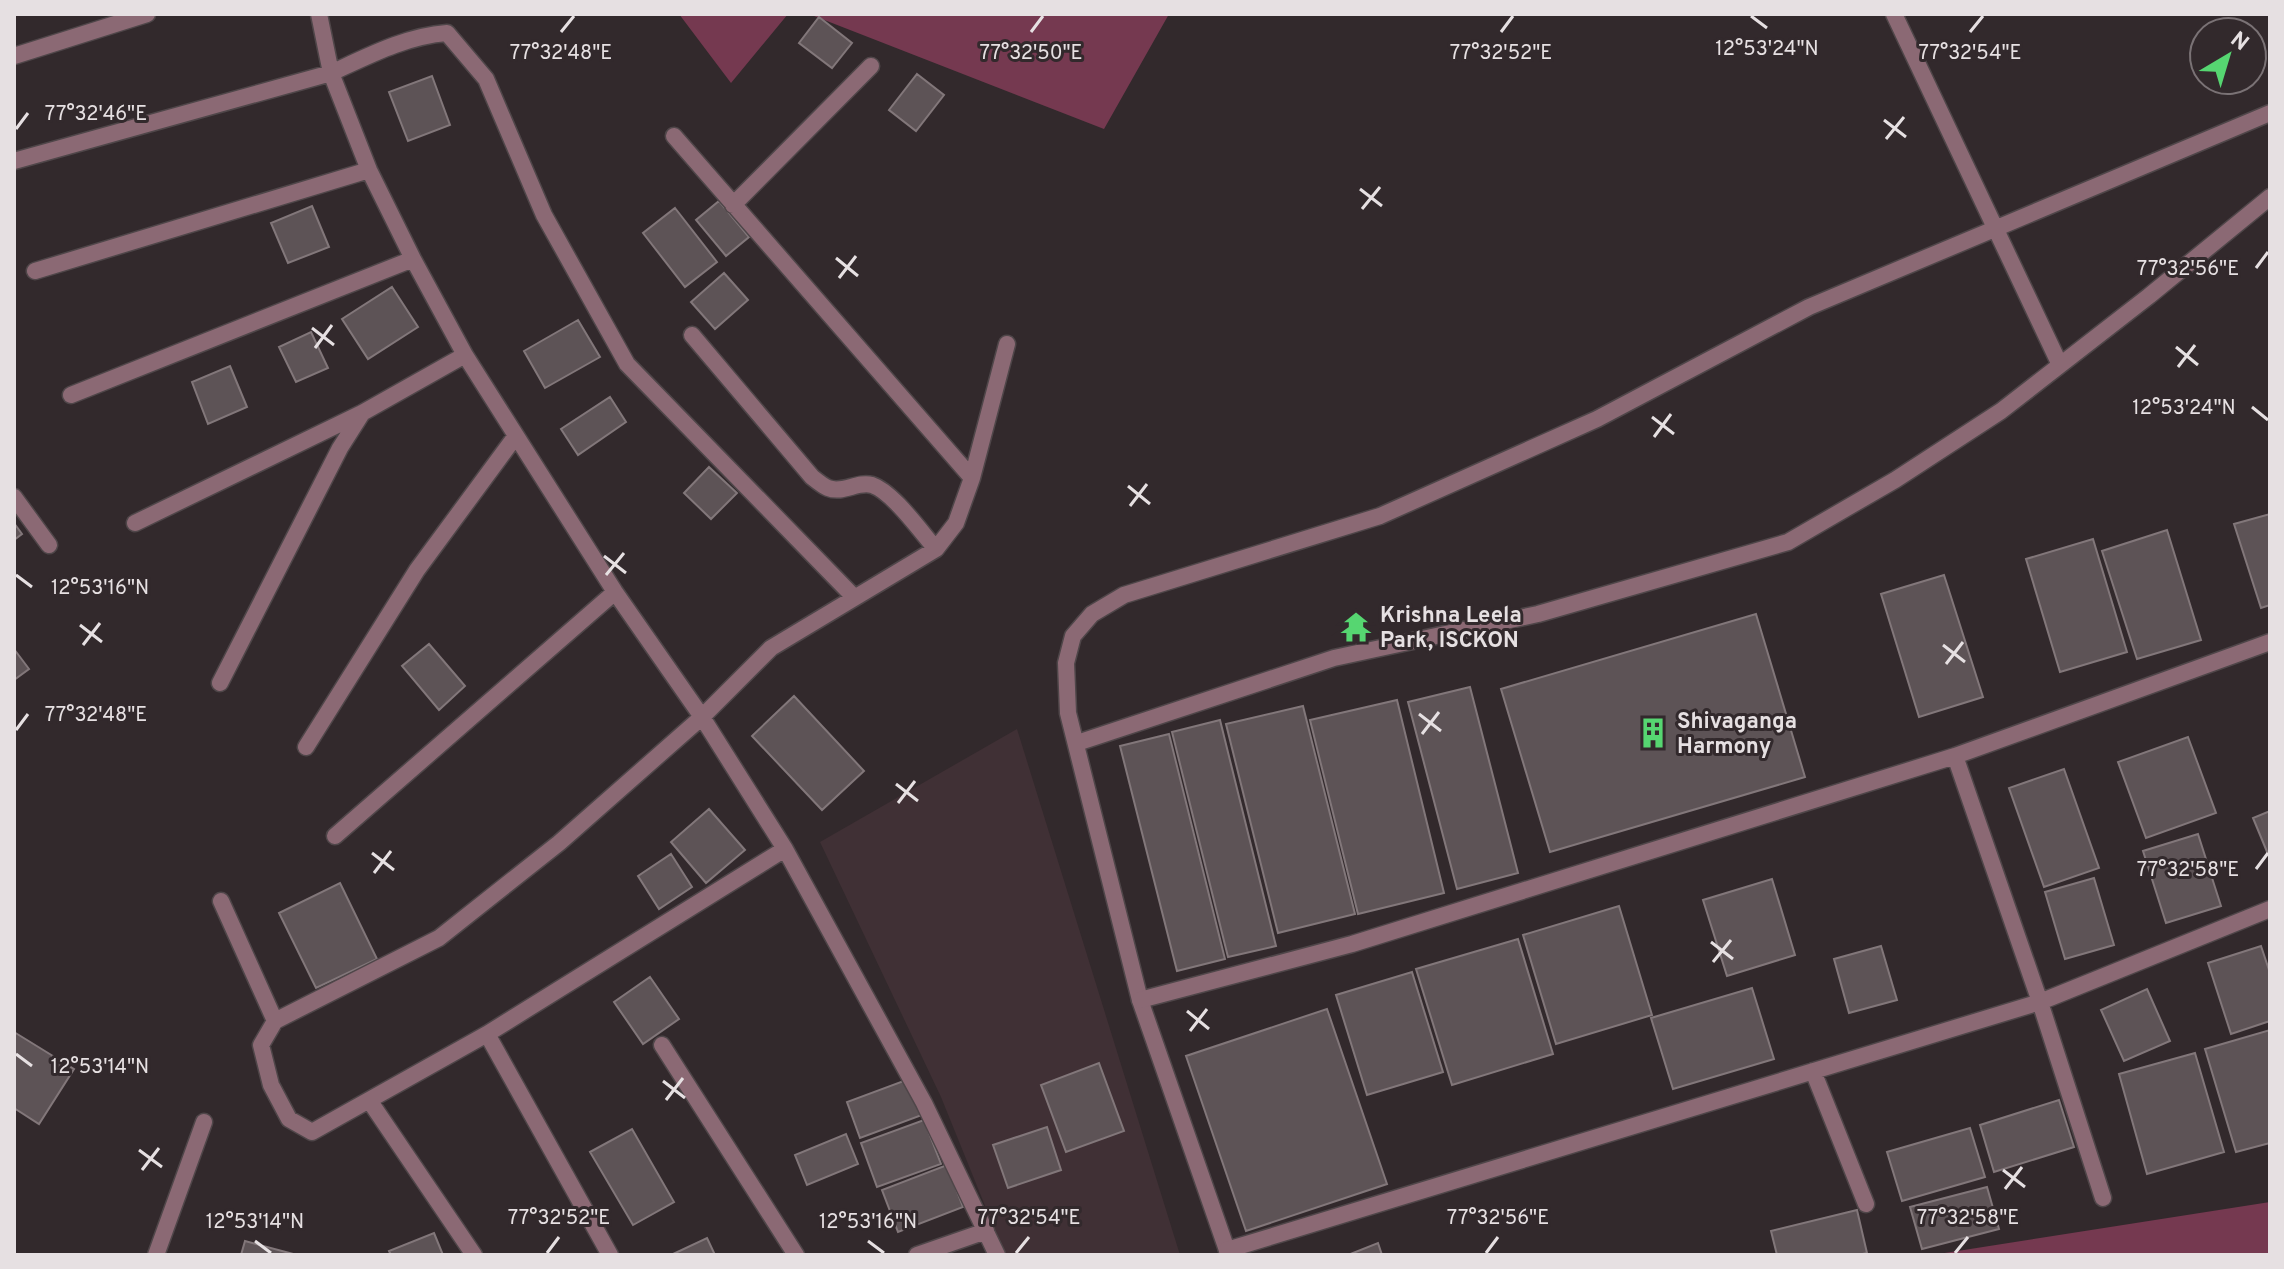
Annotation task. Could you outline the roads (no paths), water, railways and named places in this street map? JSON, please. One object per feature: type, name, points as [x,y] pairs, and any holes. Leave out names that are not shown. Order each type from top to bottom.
[{"type":"street","points":[[14,56],[147,14]]},
{"type":"street","points":[[319,14],[331,73],[369,170],[465,355],[615,592],[702,717],[785,849],[924,1103],[997,1255]]},
{"type":"street","points":[[1894,14],[2060,365]]},
{"type":"street","points":[[14,161],[331,73],[381,50],[431,34],[447,33],[486,79],[544,215],[627,364],[854,597]]},
{"type":"street","points":[[733,205],[871,66]]},
{"type":"street","points":[[2270,113],[1809,307],[1597,419],[1380,516],[1124,595],[1092,614],[1073,636],[1066,663],[1068,713],[1140,1000],[1228,1252],[2040,1002],[2270,909]]},
{"type":"street","points":[[674,136],[972,478]]},
{"type":"street","points":[[35,271],[369,170]]},
{"type":"street","points":[[1077,743],[1334,658],[1538,614],[1788,542],[1895,480],[2001,411],[2270,197]]},
{"type":"street","points":[[71,395],[413,259]]},
{"type":"street","points":[[692,335],[812,477],[830,488],[843,490],[871,485],[885,492],[936,549]]},
{"type":"street","points":[[785,849],[487,1034],[312,1132],[289,1119],[271,1085],[261,1045],[275,1021],[439,938],[559,843],[702,717],[771,648],[936,549],[956,523],[972,478],[1007,344]]},
{"type":"street","points":[[135,523],[362,413],[465,355]]},
{"type":"street","points":[[220,683],[340,448],[362,413]]},
{"type":"street","points":[[306,747],[417,570],[515,437]]},
{"type":"street","points":[[14,497],[49,545]]},
{"type":"street","points":[[335,836],[615,592]]},
{"type":"street","points":[[1140,1000],[1352,944],[1955,756],[2270,642]]},
{"type":"street","points":[[1955,756],[2040,1002],[2103,1198]]},
{"type":"street","points":[[221,901],[275,1021]]},
{"type":"street","points":[[487,1034],[610,1255]]},
{"type":"street","points":[[662,1045],[796,1255]]},
{"type":"street","points":[[1813,1071],[1866,1204]]},
{"type":"street","points":[[369,1100],[474,1255]]},
{"type":"street","points":[[156,1255],[204,1122]]},
{"type":"street","points":[[917,1255],[986,1231]]},
{"type":"place","name":"Krishna Leela Park, ISCKON","points":[[1356,627]]},
{"type":"place","name":"Shivaganga Harmony","points":[[1653,733]]}]
